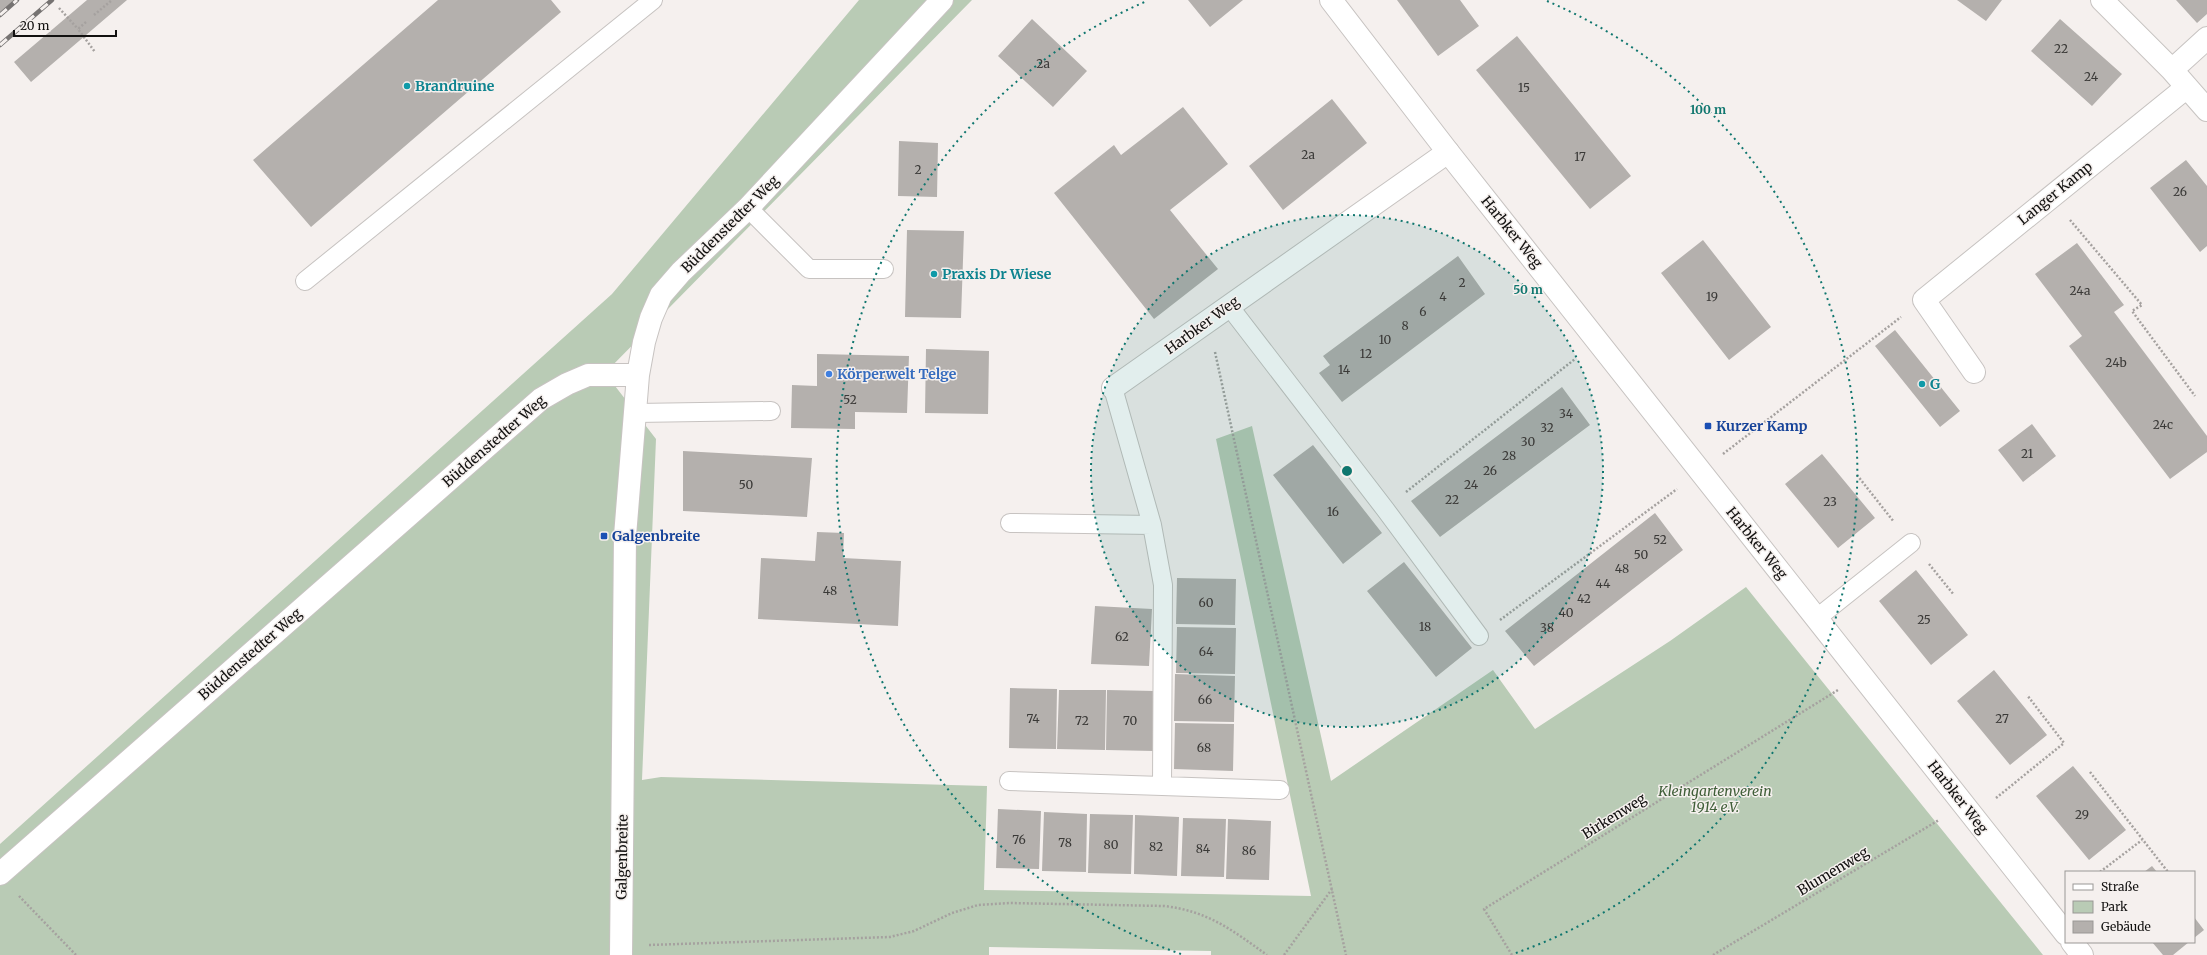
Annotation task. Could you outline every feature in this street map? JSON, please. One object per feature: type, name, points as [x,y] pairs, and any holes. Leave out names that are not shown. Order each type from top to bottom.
[{"type":"street","name":"Büddenstedter Weg","points":[[0,874],[541,399],[567,384],[588,375],[638,375],[644,342],[651,318],[661,295],[681,272],[748,208],[942,0]]},
{"type":"street","name":"Harbker Weg","points":[[1331,0],[1448,152],[2065,933]]},
{"type":"street","points":[[2102,0],[2172,70],[2207,110]]},
{"type":"street","points":[[2172,70],[2207,38]]},
{"type":"street","name":"Langer Kamp","points":[[1924,300],[2050,196],[2187,87]]},
{"type":"street","name":"Harbker Weg","points":[[1113,388],[1448,152]]},
{"type":"street","points":[[1924,300],[1974,372]]},
{"type":"street","name":"Galgenbreite","points":[[621,950],[625,536],[638,375]]},
{"type":"street","points":[[2073,943],[2082,955]]},
{"type":"lane","points":[[305,281],[653,0]]},
{"type":"lane","points":[[748,208],[809,269],[884,269]]},
{"type":"lane","points":[[1229,306],[1385,509],[1478,636]]},
{"type":"lane","points":[[1113,388],[1152,525],[1163,585],[1162,786]]},
{"type":"lane","points":[[636,413],[771,411]]},
{"type":"lane","points":[[1010,522],[1152,525]]},
{"type":"lane","points":[[1817,618],[1911,543]]},
{"type":"lane","points":[[1009,781],[1280,790]]},
{"type":"path","points":[[94,15],[112,0]]},
{"type":"path","points":[[59,8],[78,29],[95,52]]},
{"type":"path","points":[[78,29],[86,22]]},
{"type":"path","points":[[2050,196],[2142,305],[2132,312],[2195,396]]},
{"type":"path","points":[[1478,636],[1700,472],[1924,300]]},
{"type":"path","points":[[1208,321],[1346,955]]},
{"type":"path","points":[[1385,509],[1598,340]]},
{"type":"path","name":"Birkenweg","points":[[1512,955],[1484,909],[1862,675]]},
{"type":"path","name":"Blumenweg","points":[[1713,955],[1969,810],[2064,743],[2027,695]]},
{"type":"path","points":[[2090,772],[2167,871]]},
{"type":"path","points":[[2101,871],[2142,840]]},
{"type":"path","points":[[1284,955],[1332,888]]},
{"type":"path","points":[[16,893],[76,955]]},
{"type":"path","points":[[621,950],[890,937],[914,932],[952,913],[978,905],[1016,903],[1185,909],[1206,916],[1227,926],[1267,955]]},
{"type":"green space","name":"Kleingartenverein 1914 e.V.","points":[[859,0],[972,0],[605,373],[656,439],[642,780],[661,777],[987,786],[984,890],[1311,896],[1216,439],[1252,426],[1331,781],[1493,670],[1535,729],[1670,641],[1746,587],[2043,955],[1211,955],[1211,951],[989,947],[989,955],[0,955],[0,844],[612,294]]},
{"type":"building","points":[[0,0],[16,0],[0,14]]},
{"type":"building","points":[[87,0],[127,0],[31,82],[14,62]]},
{"type":"building","name":"Brandruine","points":[[438,0],[551,0],[561,12],[311,227],[253,160]]},
{"type":"building","points":[[1188,0],[1243,0],[1210,27]]},
{"type":"building","points":[[1397,0],[1460,0],[1479,26],[1438,56]]},
{"type":"building","points":[[1957,0],[2002,0],[1986,21]]},
{"type":"building","points":[[2176,0],[2207,0],[2207,14],[2197,23]]},
{"type":"building","points":[[1032,19],[1087,71],[1053,107],[998,56]]},
{"type":"building","points":[[2060,19],[2122,74],[2092,106],[2031,51]]},
{"type":"building","points":[[1517,36],[1631,176],[1590,209],[1476,70]]},
{"type":"building","points":[[1332,99],[1367,143],[1283,210],[1249,166]]},
{"type":"building","points":[[1183,107],[1228,164],[1170,210],[1218,269],[1154,319],[1054,193],[1114,145],[1121,155]]},
{"type":"building","points":[[899,141],[938,143],[937,197],[898,196]]},
{"type":"building","points":[[2186,160],[2207,186],[2207,246],[2200,252],[2150,188]]},
{"type":"building","name":"Praxis Dr Wiese","points":[[907,230],[964,231],[961,318],[905,317]]},
{"type":"building","points":[[1703,240],[1771,327],[1729,360],[1661,273]]},
{"type":"building","points":[[2077,243],[2124,305],[2114,312],[2207,436],[2207,452],[2170,479],[2069,346],[2082,336],[2035,274]]},
{"type":"building","points":[[1458,256],[1485,294],[1342,402],[1319,373],[1330,365],[1323,356]]},
{"type":"building","name":"G","points":[[1895,330],[1960,411],[1940,427],[1875,346]]},
{"type":"building","points":[[926,349],[989,351],[988,414],[925,413]]},
{"type":"building","points":[[817,354],[909,356],[907,413],[855,412],[855,429],[791,428],[792,385],[817,386]]},
{"type":"building","points":[[1562,387],[1590,425],[1440,537],[1411,501]]},
{"type":"building","points":[[2032,424],[2056,456],[2023,482],[1998,450]]},
{"type":"building","points":[[1313,445],[1382,533],[1343,564],[1273,475]]},
{"type":"building","points":[[683,451],[812,458],[807,517],[683,511]]},
{"type":"building","points":[[1822,454],[1875,518],[1838,548],[1785,484]]},
{"type":"building","points":[[1655,513],[1683,550],[1534,666],[1505,631]]},
{"type":"building","points":[[817,532],[844,533],[843,558],[901,561],[898,626],[758,619],[761,558],[815,561]]},
{"type":"building","points":[[1404,562],[1472,648],[1436,677],[1367,591]]},
{"type":"building","points":[[1916,570],[1968,635],[1931,665],[1879,601]]},
{"type":"building","points":[[1177,578],[1236,579],[1235,625],[1176,624]]},
{"type":"building","points":[[1095,606],[1152,609],[1149,666],[1091,664]]},
{"type":"building","points":[[1177,627],[1236,628],[1235,674],[1176,673]]},
{"type":"building","points":[[1994,670],[2047,735],[2010,765],[1957,701]]},
{"type":"building","points":[[1175,674],[1235,676],[1234,722],[1174,721]]},
{"type":"building","points":[[1010,688],[1057,689],[1056,749],[1009,748]]},
{"type":"building","points":[[1059,690],[1106,690],[1105,750],[1057,749]]},
{"type":"building","points":[[1107,690],[1155,691],[1154,751],[1106,750]]},
{"type":"building","points":[[1175,723],[1234,724],[1233,771],[1174,769]]},
{"type":"building","points":[[2073,766],[2126,830],[2089,860],[2036,796]]},
{"type":"building","points":[[998,809],[1041,811],[1039,869],[996,868]]},
{"type":"building","points":[[1044,812],[1087,814],[1086,872],[1042,871]]},
{"type":"building","points":[[1090,814],[1133,815],[1131,874],[1088,873]]},
{"type":"building","points":[[1135,815],[1179,817],[1177,876],[1134,874]]},
{"type":"building","points":[[1183,818],[1226,819],[1224,877],[1181,876]]},
{"type":"building","points":[[1228,819],[1271,821],[1269,880],[1226,879]]},
{"type":"building","points":[[2152,866],[2156,871],[2145,871]]},
{"type":"building","points":[[2195,918],[2204,930],[2195,937]]},
{"type":"building","points":[[2153,943],[2188,943],[2173,955],[2163,955]]},
{"type":"railway","points":[[0,15],[17,0]]},
{"type":"railway","points":[[0,45],[52,0]]},
{"type":"place","name":"Brandruine","points":[[407,86]]},
{"type":"place","name":"Praxis Dr Wiese","points":[[934,274]]},
{"type":"place","name":"Körperwelt Telge","points":[[829,374]]},
{"type":"place","name":"G","points":[[1922,384]]},
{"type":"place","name":"Kurzer Kamp","points":[[1708,426]]},
{"type":"place","name":"Galgenbreite","points":[[604,536]]}]
